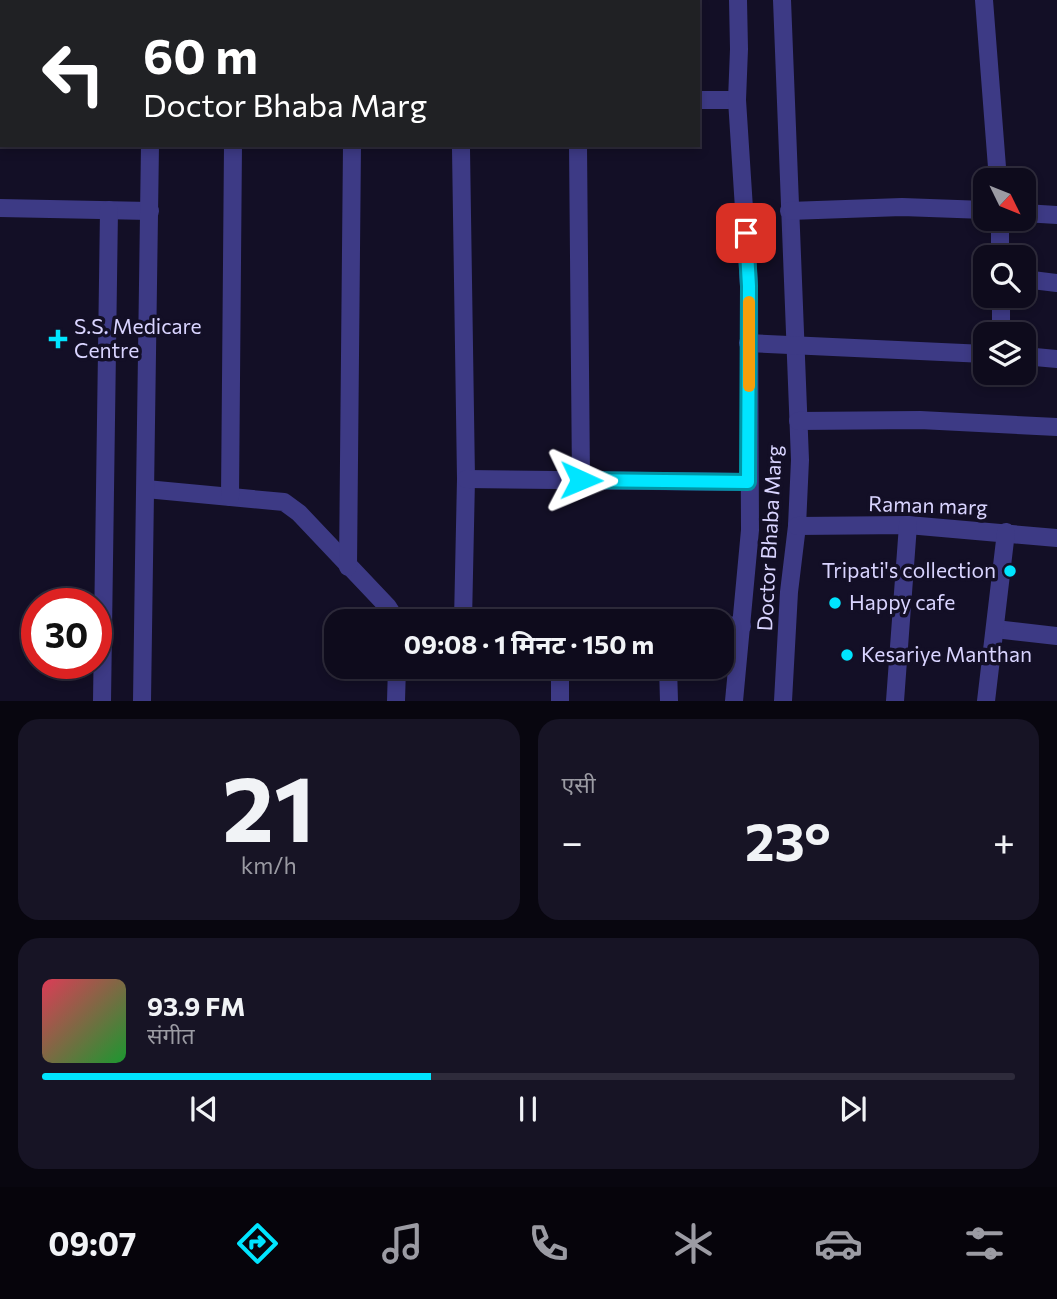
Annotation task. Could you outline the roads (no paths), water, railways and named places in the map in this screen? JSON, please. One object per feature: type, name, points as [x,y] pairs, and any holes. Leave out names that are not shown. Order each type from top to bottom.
[{"type":"street","name":"Doctor Bhaba Marg","points":[[734,701],[750,530],[749,286],[737,100],[738,0]]},
{"type":"street","name":"Doctor Bhaba Marg","points":[[782,0],[800,460],[783,701]]},
{"type":"street","points":[[984,0],[997,168]]},
{"type":"street","points":[[700,100],[737,100]]},
{"type":"street","points":[[142,701],[150,147]]},
{"type":"street","points":[[230,497],[233,147]]},
{"type":"street","points":[[348,567],[352,147]]},
{"type":"street","points":[[578,147],[581,480]]},
{"type":"street","points":[[461,149],[467,479],[463,609]]},
{"type":"street","points":[[789,211],[902,207],[973,210]]},
{"type":"street","points":[[0,208],[150,211]]},
{"type":"street","points":[[102,701],[108,211]]},
{"type":"street","points":[[1036,213],[1057,215]]},
{"type":"street","points":[[1036,280],[1057,283]]},
{"type":"street","points":[[748,343],[973,353]]},
{"type":"street","points":[[1036,357],[1057,359]]},
{"type":"street","points":[[798,421],[920,420],[1057,427]]},
{"type":"street","points":[[467,479],[748,482]]},
{"type":"street","points":[[146,489],[273,500],[291,507],[389,609]]},
{"type":"street","name":"Raman marg","points":[[797,526],[908,526],[1057,538]]},
{"type":"street","points":[[895,701],[908,526]]},
{"type":"street","points":[[987,700],[1006,532]]},
{"type":"street","points":[[734,626],[742,626]]},
{"type":"street","points":[[996,629],[1057,636]]},
{"type":"street","points":[[396,701],[397,679]]},
{"type":"street","points":[[560,679],[560,701]]},
{"type":"street","points":[[668,679],[669,701]]},
{"type":"place","name":"S.S. Medicare Centre","points":[[58,339]]},
{"type":"place","name":"Tripati's collection","points":[[1010,571]]},
{"type":"place","name":"Happy cafe","points":[[835,603]]},
{"type":"place","name":"Kesariye Manthan","points":[[847,655]]}]
